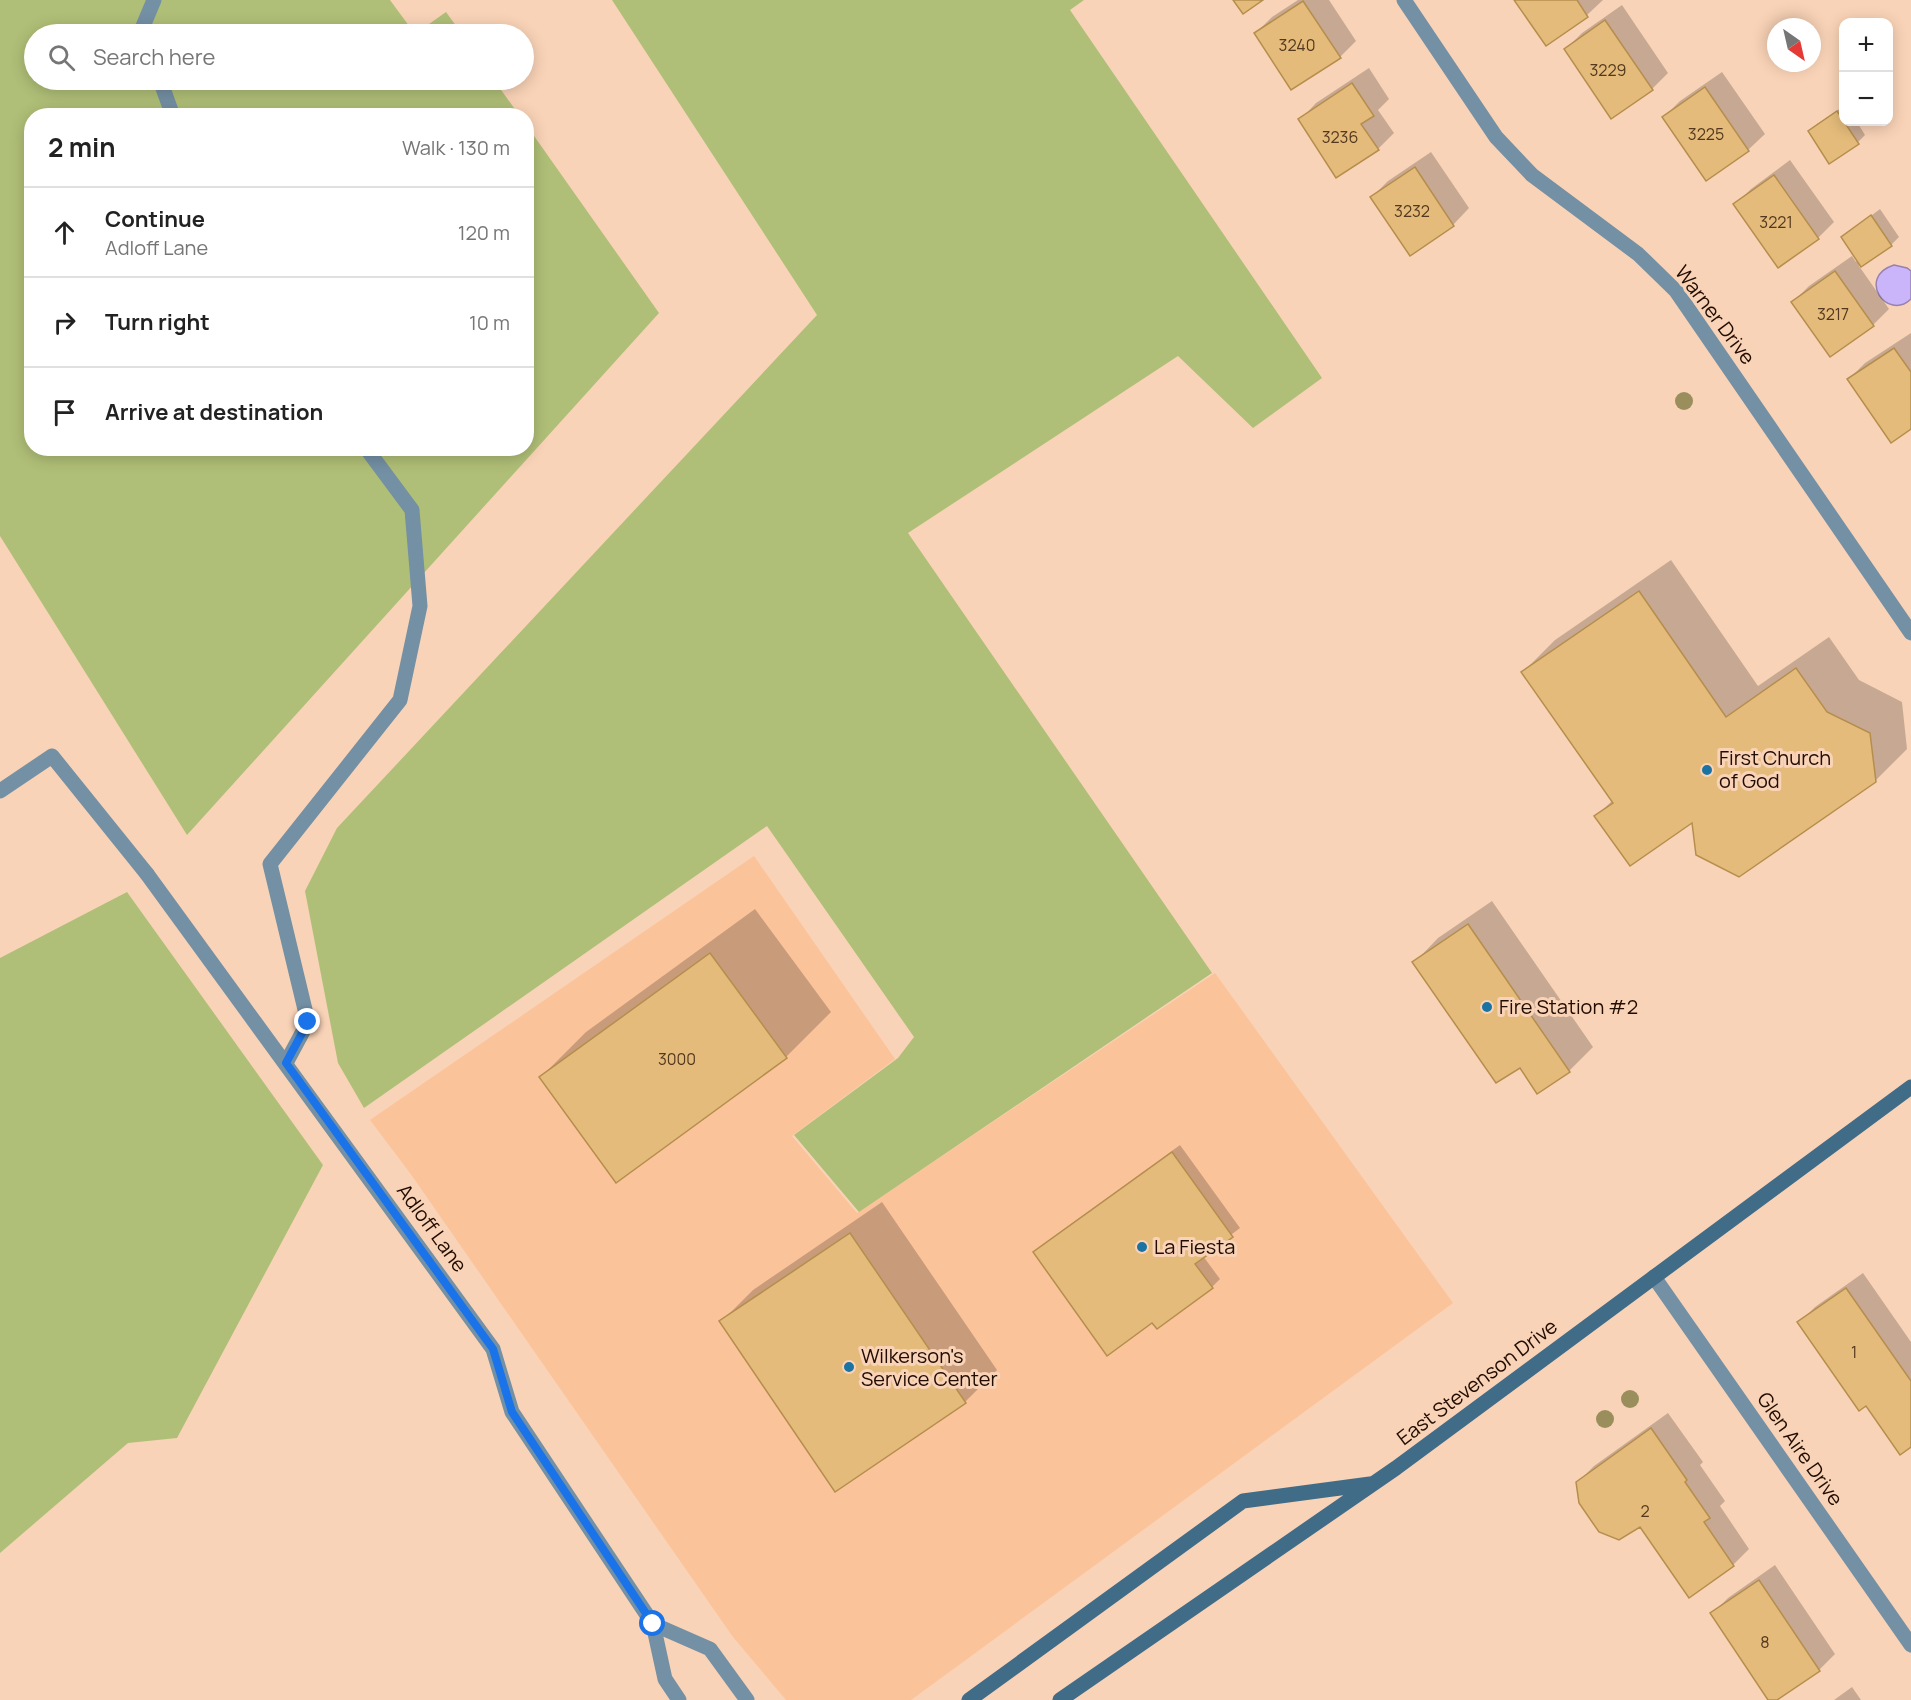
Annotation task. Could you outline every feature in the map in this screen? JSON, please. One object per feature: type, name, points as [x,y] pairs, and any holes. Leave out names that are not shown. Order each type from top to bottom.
[{"type":"main road","name":"East Stevenson Drive","points":[[1060,1700],[1373,1483],[1911,1087]]},
{"type":"main road","points":[[969,1700],[1243,1501],[1373,1483]]},
{"type":"main road","points":[[1074,1700],[1089,1679]]},
{"type":"street","points":[[144,24],[154,0]]},
{"type":"street","name":"Warner Drive","points":[[1404,0],[1497,137],[1532,175],[1638,254],[1676,291],[1911,633]]},
{"type":"street","points":[[164,90],[170,108]]},
{"type":"street","points":[[286,1063],[308,1022],[270,864],[400,700],[420,606],[412,510],[372,456]]},
{"type":"street","name":"Adloff Lane","points":[[0,791],[52,756],[147,874],[493,1349],[512,1412],[653,1624],[665,1679],[680,1700]]},
{"type":"street","name":"Glen Aire Drive","points":[[1654,1277],[1911,1645]]},
{"type":"street","points":[[653,1624],[710,1649],[747,1700]]},
{"type":"shaded area","points":[[1894,265],[1911,271],[1911,299],[1902,305],[1885,302],[1876,287],[1877,279],[1883,271]]},
{"type":"shaded area","points":[[754,856],[895,1059],[792,1136],[857,1213],[1215,973],[1453,1303],[911,1700],[786,1700],[733,1637],[410,1173],[370,1120]]},
{"type":"green space","points":[[0,0],[390,0],[408,24],[24,24],[24,90],[501,90],[514,108],[24,108],[24,456],[530,456],[187,835],[0,536]]},
{"type":"green space","points":[[612,0],[1084,0],[1070,10],[1322,378],[1253,428],[1178,356],[908,533],[1212,973],[859,1212],[794,1135],[898,1058],[914,1037],[767,826],[364,1108],[338,1063],[305,891],[337,828],[817,315]]},
{"type":"green space","points":[[446,12],[455,24],[429,24]]},
{"type":"green space","points":[[534,136],[659,313],[534,451]]},
{"type":"green space","points":[[127,892],[323,1165],[177,1438],[128,1443],[0,1553],[0,958]]},
{"type":"building","points":[[1233,0],[1263,0],[1243,14]]},
{"type":"building","points":[[1514,0],[1577,0],[1588,17],[1546,46]]},
{"type":"building","points":[[1303,1],[1341,58],[1291,90],[1254,33]]},
{"type":"building","points":[[1605,20],[1653,90],[1611,119],[1564,49]]},
{"type":"building","points":[[1352,83],[1374,116],[1361,124],[1379,150],[1336,178],[1298,119]]},
{"type":"building","points":[[1705,87],[1749,151],[1706,181],[1662,117]]},
{"type":"building","points":[[1837,111],[1839,126],[1847,126],[1859,144],[1829,164],[1808,131]]},
{"type":"building","points":[[1415,167],[1454,226],[1410,256],[1370,197]]},
{"type":"building","points":[[1774,175],[1819,239],[1778,268],[1733,204]]},
{"type":"building","points":[[1871,215],[1892,246],[1861,267],[1841,237]]},
{"type":"building","points":[[1835,271],[1874,326],[1830,357],[1791,302]]},
{"type":"building","points":[[1894,348],[1911,372],[1911,429],[1891,443],[1847,379]]},
{"type":"building","points":[[1639,591],[1726,717],[1796,668],[1827,712],[1870,733],[1876,782],[1739,877],[1696,855],[1692,823],[1630,866],[1594,816],[1613,803],[1521,672]]},
{"type":"building","points":[[1468,924],[1570,1072],[1537,1094],[1520,1068],[1496,1083],[1412,962]]},
{"type":"building","points":[[710,953],[787,1058],[616,1183],[539,1077]]},
{"type":"building","points":[[1172,1152],[1233,1237],[1195,1264],[1213,1288],[1157,1329],[1152,1323],[1107,1356],[1033,1252]]},
{"type":"building","points":[[850,1233],[966,1403],[835,1492],[719,1321]]},
{"type":"building","points":[[1846,1288],[1911,1381],[1911,1447],[1900,1455],[1866,1406],[1859,1411],[1797,1322]]},
{"type":"building","points":[[1651,1428],[1710,1518],[1704,1522],[1734,1566],[1689,1598],[1640,1527],[1619,1540],[1599,1532],[1579,1503],[1576,1482]]},
{"type":"building","points":[[1759,1580],[1820,1671],[1777,1700],[1768,1700],[1710,1613]]},
{"type":"place","name":"First Church of God","points":[[1707,770]]},
{"type":"place","name":"Fire Station #2","points":[[1487,1007]]},
{"type":"place","name":"La Fiesta","points":[[1142,1247]]},
{"type":"place","name":"Wilkerson's Service Center","points":[[849,1367]]},
{"type":"route","points":[[308,1022],[286,1063],[493,1349],[512,1412],[653,1624]]}]
